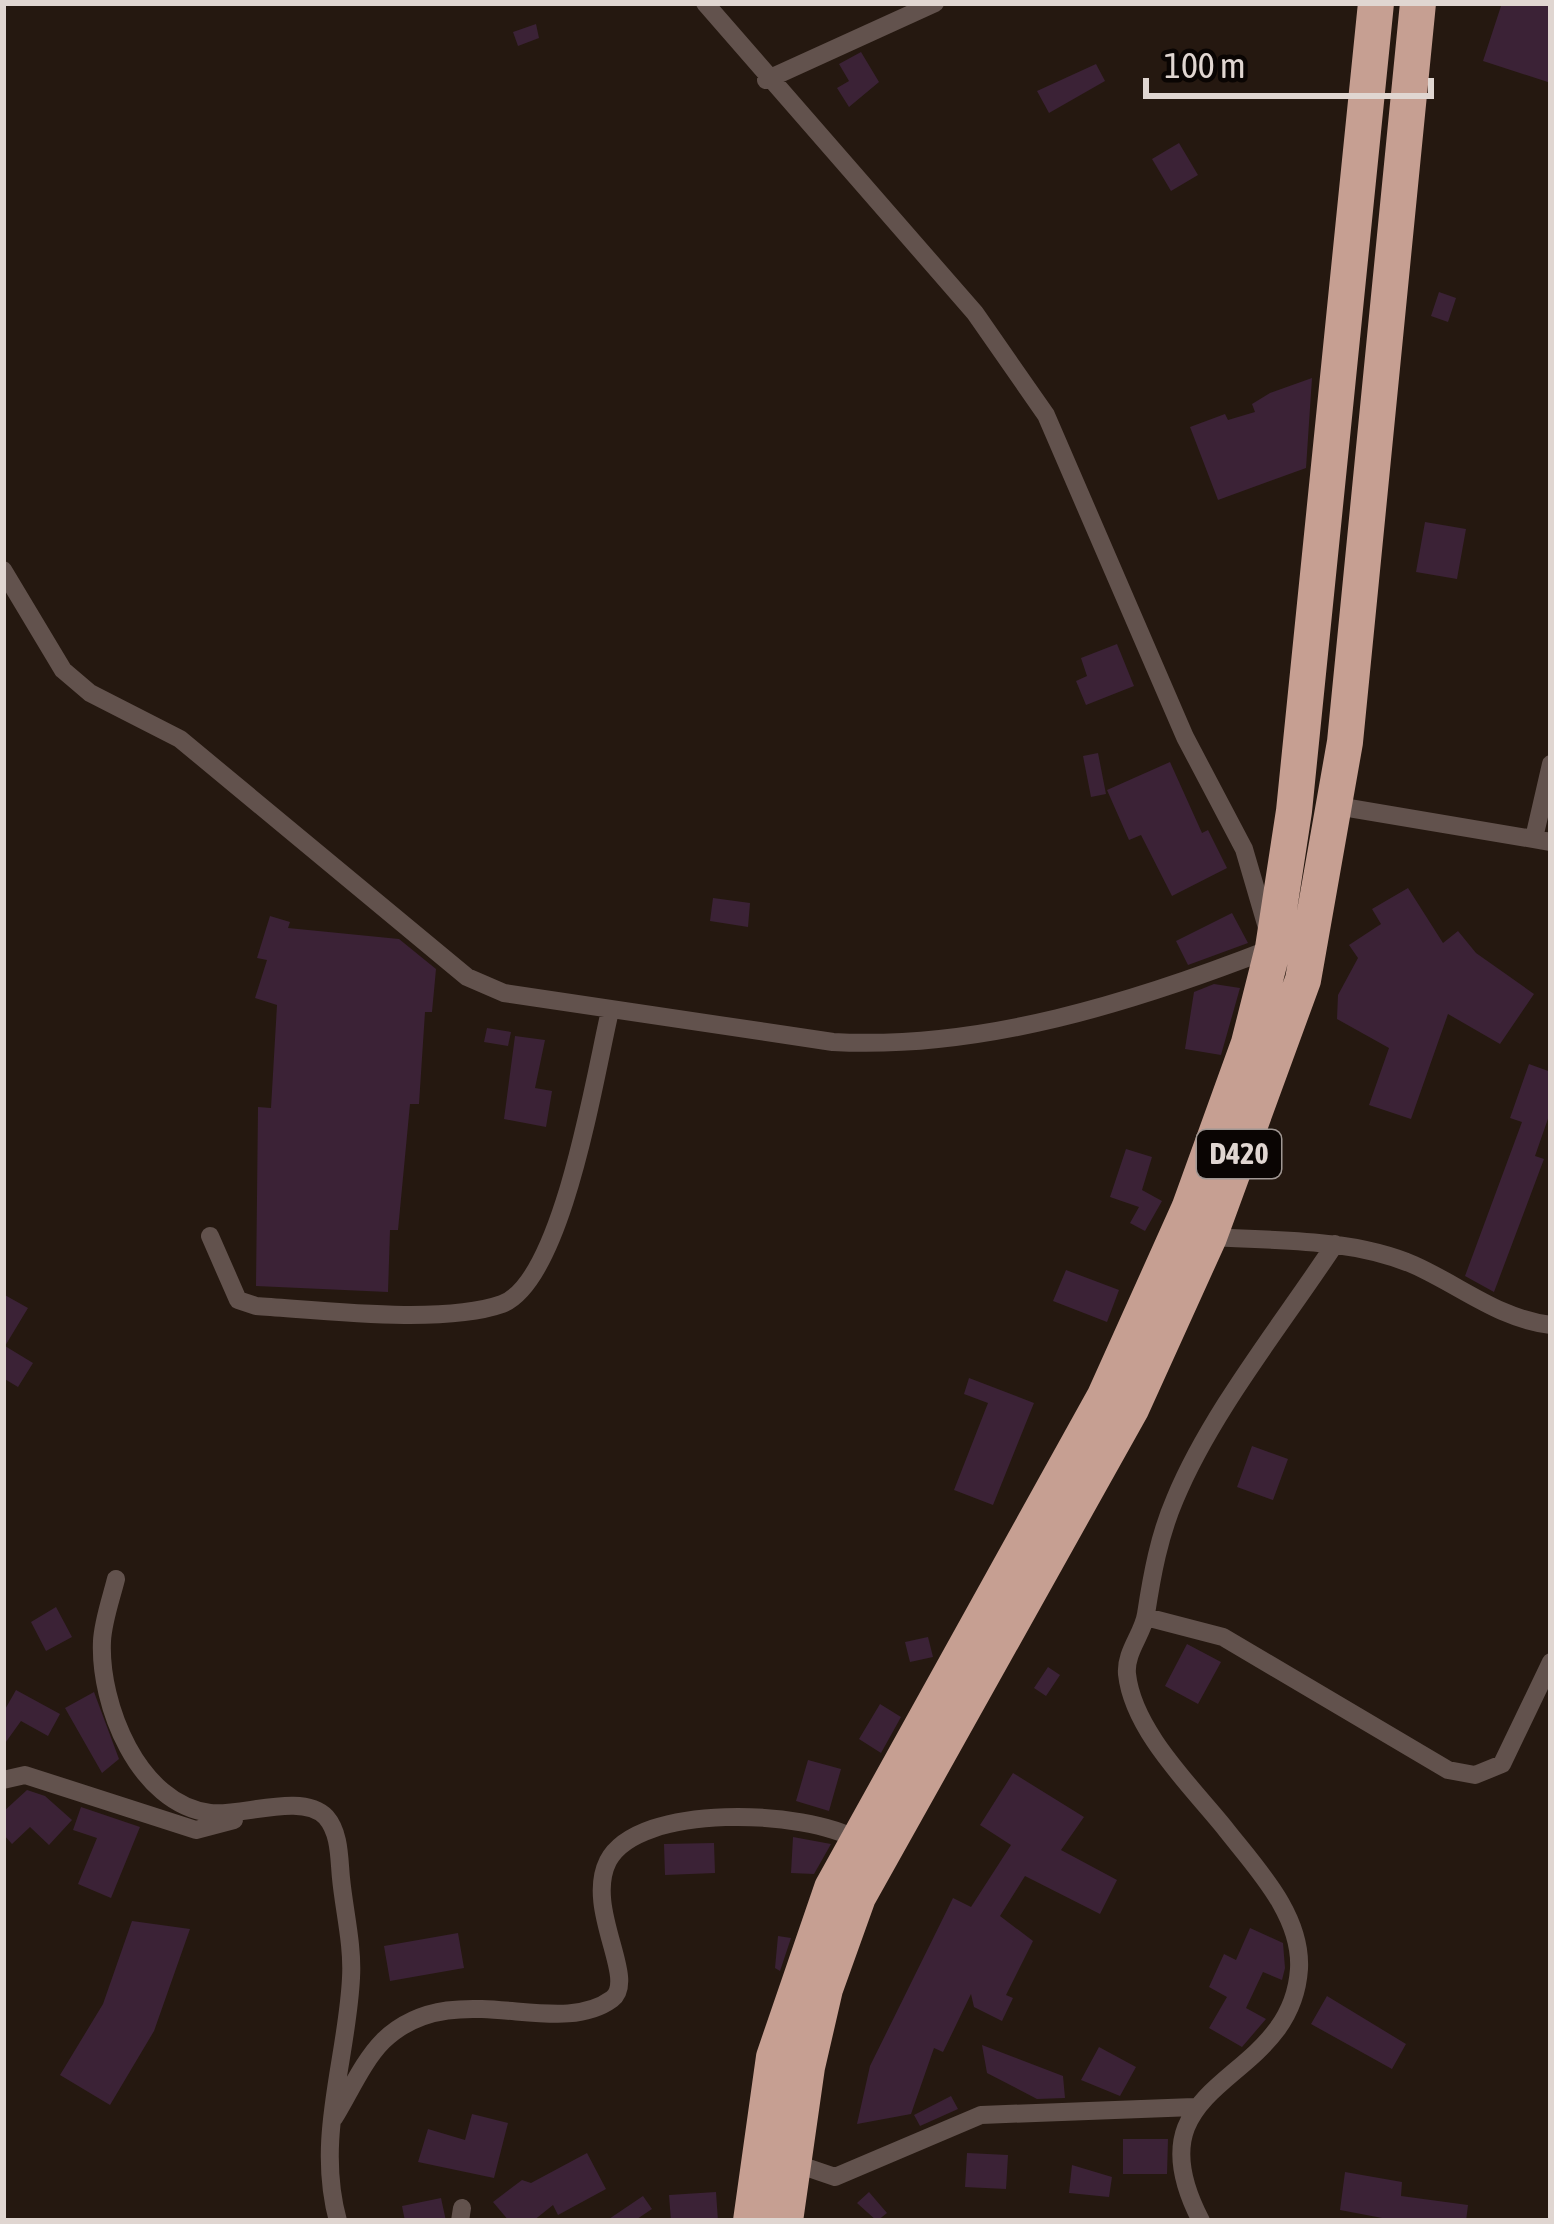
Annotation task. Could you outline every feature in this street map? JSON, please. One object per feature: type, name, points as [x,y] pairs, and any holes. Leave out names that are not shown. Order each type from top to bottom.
[{"type":"highway","name":"D420","points":[[751,2221],[774,2057],[815,1932],[857,1840],[1105,1396],[1189,1209],[1249,1043],[1273,947],[1300,763],[1376,3]]},
{"type":"highway","name":"D420","points":[[784,2221],[825,1990],[858,1897],[1131,1409],[1209,1238],[1303,980],[1337,806],[1418,3]]},
{"type":"street","points":[[3,570],[63,670],[91,693],[180,740],[467,977],[538,1002],[886,1045],[1102,1008],[1273,947],[1244,849],[1202,773],[1046,415],[976,313],[859,175],[766,80],[705,3]]},
{"type":"street","points":[[766,80],[934,3]]},
{"type":"street","points":[[1337,806],[1542,840],[1551,764]]},
{"type":"street","points":[[210,1236],[238,1300],[256,1306],[368,1312],[478,1309],[506,1303],[530,1285],[568,1195],[610,1011]]},
{"type":"street","points":[[1209,1238],[1335,1244],[1412,1264],[1525,1322],[1551,1325]]},
{"type":"street","points":[[1201,2221],[1182,2175],[1184,2127],[1195,2107],[1256,2056],[1295,2005],[1300,1962],[1275,1895],[1141,1714],[1127,1672],[1146,1617],[1147,1590],[1175,1498],[1335,1244]]},
{"type":"street","points":[[116,1579],[102,1640],[114,1720],[148,1775],[172,1797],[206,1813],[300,1807],[316,1811],[327,1819],[339,1848],[352,1971],[328,2154],[338,2221]]},
{"type":"street","points":[[1146,1617],[1223,1637],[1448,1770],[1475,1775],[1502,1764],[1551,1662]]},
{"type":"street","points":[[3,1780],[25,1775],[196,1830],[242,1814]]},
{"type":"street","points":[[331,2122],[382,2042],[404,2026],[438,2012],[469,2007],[554,2012],[610,2000],[622,1988],[622,1973],[599,1906],[601,1880],[610,1857],[654,1826],[785,1817],[821,1823],[857,1840]]},
{"type":"street","points":[[791,2162],[835,2177],[981,2115],[1195,2107]]},
{"type":"building","points":[[1502,3],[1551,3],[1551,83],[1483,61]]},
{"type":"building","points":[[536,24],[539,38],[518,46],[513,32]]},
{"type":"building","points":[[861,52],[879,82],[849,107],[837,88],[849,81],[839,64]]},
{"type":"building","points":[[1096,64],[1105,81],[1049,113],[1037,91]]},
{"type":"building","points":[[1179,143],[1198,175],[1171,191],[1152,159]]},
{"type":"building","points":[[1439,292],[1456,298],[1448,322],[1431,316]]},
{"type":"building","points":[[1312,378],[1306,468],[1218,500],[1190,427],[1225,414],[1228,420],[1255,412],[1252,404],[1270,393]]},
{"type":"building","points":[[1425,522],[1466,529],[1457,579],[1416,572]]},
{"type":"building","points":[[1117,644],[1134,686],[1086,705],[1076,681],[1087,676],[1081,658]]},
{"type":"building","points":[[1098,753],[1106,794],[1091,797],[1083,756]]},
{"type":"building","points":[[1170,762],[1202,833],[1208,830],[1227,868],[1172,896],[1141,835],[1129,840],[1107,790]]},
{"type":"building","points":[[1408,888],[1443,943],[1458,931],[1476,953],[1534,994],[1500,1044],[1448,1014],[1411,1119],[1369,1105],[1389,1048],[1337,1019],[1338,995],[1358,958],[1349,945],[1381,924],[1372,909]]},
{"type":"building","points":[[713,898],[750,903],[748,927],[710,921]]},
{"type":"building","points":[[1232,913],[1248,943],[1188,965],[1176,941]]},
{"type":"building","points":[[270,916],[290,922],[288,928],[399,939],[436,969],[432,1012],[425,1012],[419,1104],[410,1104],[398,1230],[390,1230],[388,1292],[256,1286],[258,1107],[271,1108],[277,1005],[255,998],[267,960],[257,958]]},
{"type":"building","points":[[1214,984],[1240,988],[1221,1055],[1185,1049],[1194,992]]},
{"type":"building","points":[[487,1028],[511,1032],[508,1046],[484,1042]]},
{"type":"building","points":[[515,1036],[545,1040],[535,1088],[552,1091],[546,1127],[504,1119]]},
{"type":"building","points":[[1529,1064],[1551,1072],[1551,1110],[1535,1156],[1544,1159],[1494,1292],[1465,1276],[1522,1122],[1510,1118]]},
{"type":"building","points":[[1126,1149],[1152,1157],[1142,1190],[1162,1201],[1145,1231],[1130,1223],[1139,1207],[1110,1197]]},
{"type":"building","points":[[1066,1270],[1119,1290],[1107,1322],[1053,1301]]},
{"type":"building","points":[[3,1294],[28,1308],[5,1346],[33,1363],[18,1387],[3,1378]]},
{"type":"building","points":[[969,1378],[1034,1403],[993,1505],[954,1490],[988,1403],[964,1394]]},
{"type":"building","points":[[1252,1446],[1288,1459],[1273,1500],[1237,1487]]},
{"type":"building","points":[[56,1607],[72,1637],[46,1651],[31,1622]]},
{"type":"building","points":[[928,1637],[933,1657],[910,1662],[905,1642]]},
{"type":"building","points":[[1187,1644],[1221,1662],[1198,1704],[1165,1686]]},
{"type":"building","points":[[1048,1667],[1060,1675],[1046,1696],[1034,1688]]},
{"type":"building","points":[[16,1690],[60,1714],[48,1736],[21,1721],[3,1746],[3,1713]]},
{"type":"building","points":[[94,1692],[119,1759],[102,1773],[65,1708]]},
{"type":"building","points":[[880,1704],[901,1717],[881,1753],[859,1739]]},
{"type":"building","points":[[808,1760],[841,1769],[829,1811],[796,1801]]},
{"type":"building","points":[[1013,1773],[1084,1817],[1061,1850],[1117,1880],[1100,1914],[1025,1876],[1000,1916],[1033,1941],[1006,1995],[1013,1998],[1002,2021],[974,2007],[971,1994],[943,2052],[934,2048],[911,2114],[857,2124],[870,2066],[953,1898],[971,1907],[1011,1845],[980,1825]]},
{"type":"building","points":[[27,1790],[45,1796],[72,1820],[49,1845],[30,1827],[12,1844],[3,1834],[3,1812]]},
{"type":"building","points":[[81,1807],[140,1827],[111,1898],[78,1884],[97,1838],[73,1830]]},
{"type":"building","points":[[793,1837],[831,1844],[814,1874],[791,1873]]},
{"type":"building","points":[[714,1843],[715,1873],[665,1875],[664,1844]]},
{"type":"building","points":[[132,1921],[190,1929],[154,2031],[110,2105],[60,2075],[103,2004]]},
{"type":"building","points":[[1250,1928],[1283,1943],[1285,1968],[1282,1980],[1263,1972],[1246,2008],[1266,2019],[1242,2047],[1209,2028],[1227,1997],[1209,1987],[1224,1954],[1236,1960]]},
{"type":"building","points":[[458,1933],[464,1968],[390,1981],[384,1946]]},
{"type":"building","points":[[778,1936],[791,1938],[780,1971],[775,1968]]},
{"type":"building","points":[[1327,1996],[1406,2044],[1392,2069],[1311,2024]]},
{"type":"building","points":[[982,2045],[1063,2076],[1065,2098],[1037,2099],[987,2073]]},
{"type":"building","points":[[1099,2047],[1136,2067],[1120,2096],[1081,2080]]},
{"type":"building","points":[[951,2096],[958,2109],[920,2126],[914,2115]]},
{"type":"building","points":[[472,2114],[508,2123],[494,2178],[418,2162],[428,2129],[465,2140]]},
{"type":"building","points":[[1123,2139],[1168,2139],[1167,2174],[1123,2174]]},
{"type":"building","points":[[587,2153],[606,2189],[558,2215],[553,2205],[533,2221],[509,2221],[493,2202],[522,2180],[531,2183]]},
{"type":"building","points":[[967,2153],[1008,2155],[1006,2189],[965,2187]]},
{"type":"building","points":[[1072,2165],[1112,2177],[1109,2197],[1069,2193]]},
{"type":"building","points":[[1345,2172],[1402,2182],[1401,2196],[1468,2205],[1466,2221],[1398,2221],[1340,2210]]},
{"type":"building","points":[[716,2192],[718,2221],[671,2221],[669,2195]]},
{"type":"building","points":[[869,2192],[887,2213],[877,2221],[857,2203]]},
{"type":"building","points":[[643,2196],[652,2209],[634,2221],[606,2221]]},
{"type":"building","points":[[441,2198],[446,2221],[405,2221],[402,2206]]}]
